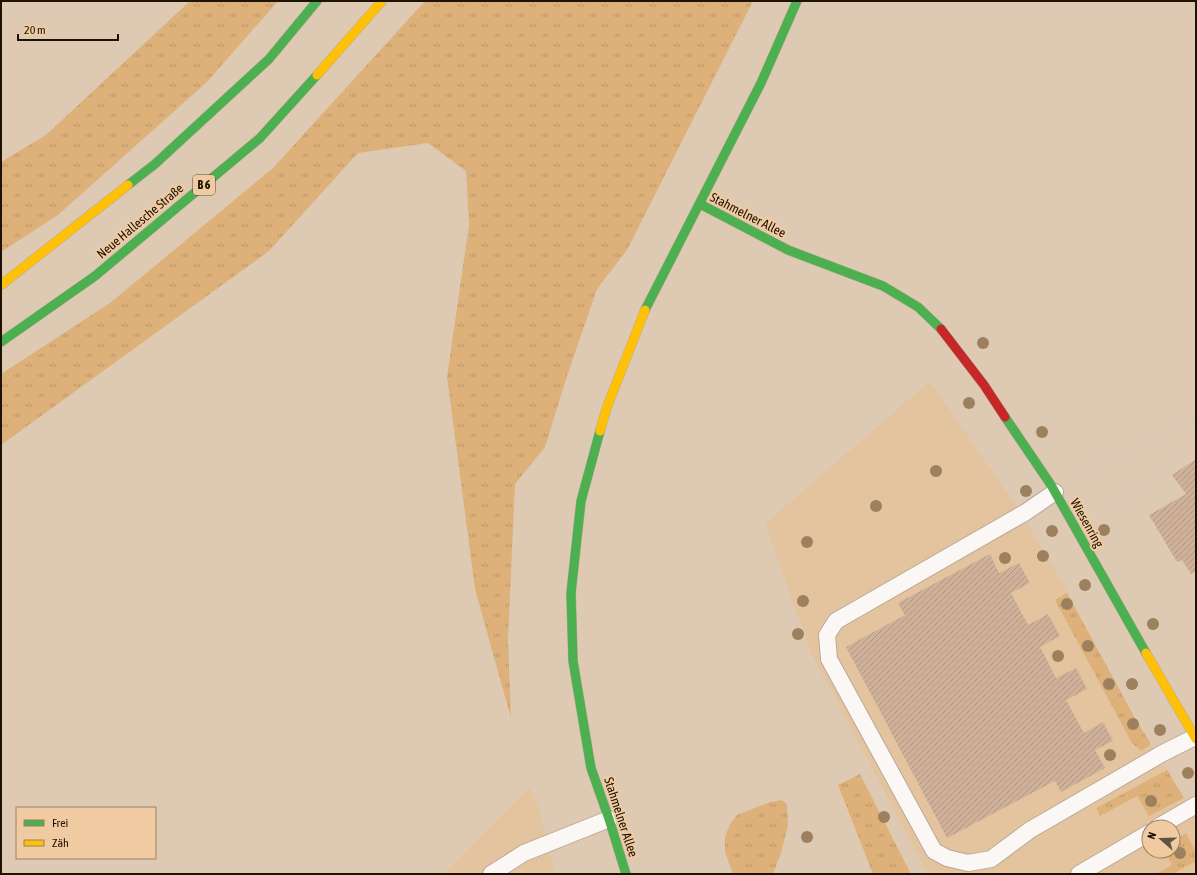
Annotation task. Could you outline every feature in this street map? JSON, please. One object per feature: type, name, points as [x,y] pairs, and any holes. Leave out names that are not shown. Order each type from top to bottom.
[{"type":"street","points":[[1,285],[155,164],[269,59],[317,1]]},
{"type":"street","name":"Neue Hallesche Straße","points":[[1,342],[95,276],[260,138],[382,1]]},
{"type":"street","name":"Stahmelner Allee","points":[[626,874],[591,768],[573,661],[571,593],[581,501],[607,407],[642,317],[761,83],[797,1]]},
{"type":"street","name":"Stahmelner Allee","points":[[700,204],[788,250],[883,286],[918,306],[941,329]]},
{"type":"street","name":"Wiesenring","points":[[941,329],[984,385],[1053,488],[1195,738]]},
{"type":"lane","points":[[1053,488],[1026,512],[836,621],[827,635],[829,659],[934,851],[947,858],[968,863],[991,859],[1030,830],[1163,753],[1195,738]]},
{"type":"lane","points":[[1172,819],[1196,805]]},
{"type":"lane","points":[[491,874],[524,853],[609,819]]},
{"type":"lane","points":[[1079,874],[1141,838]]},
{"type":"path","points":[[1053,488],[1196,420]]},
{"type":"path","points":[[1104,511],[1182,459],[1186,466]]},
{"type":"path","points":[[1186,662],[1196,656]]},
{"type":"shaded area","points":[[930,381],[1023,516],[1061,581],[1136,720],[1196,816],[1196,874],[928,874],[811,653],[765,524]]},
{"type":"shaded area","points":[[529,787],[539,809],[549,852],[557,874],[444,874]]},
{"type":"green space","points":[[190,1],[278,1],[207,82],[58,215],[1,252],[1,162],[46,135]]},
{"type":"green space","points":[[425,1],[753,1],[627,250],[597,289],[567,376],[545,447],[515,484],[508,639],[511,718],[475,589],[447,377],[469,225],[466,171],[428,143],[358,153],[269,251],[1,445],[1,374],[110,303],[273,168]]},
{"type":"green space","points":[[1067,593],[1136,720],[1151,744],[1141,751],[1132,743],[1055,600]]},
{"type":"green space","points":[[1167,770],[1184,798],[1149,816],[1137,796],[1100,816],[1096,808]]},
{"type":"green space","points":[[860,774],[911,874],[873,874],[838,785]]},
{"type":"green space","points":[[782,800],[787,804],[788,825],[781,853],[773,874],[733,874],[725,852],[725,837],[730,824],[737,815],[770,802]]},
{"type":"green space","points":[[1186,833],[1196,852],[1196,861],[1173,874],[1156,874],[1172,865],[1169,859],[1181,859],[1181,836]]},
{"type":"building","points":[[1196,459],[1196,571],[1191,574],[1182,560],[1177,562],[1149,515],[1186,494],[1172,475]]},
{"type":"building","points":[[990,554],[999,573],[1019,563],[1030,583],[1011,593],[1028,625],[1048,614],[1060,636],[1040,647],[1056,678],[1076,668],[1087,689],[1066,700],[1084,733],[1103,722],[1113,741],[1095,750],[1105,768],[1061,792],[1055,781],[947,838],[846,647],[905,615],[898,603]]},
{"type":"traffic: fast","points":[[128,185],[155,164],[269,59],[317,1]]},
{"type":"traffic: fast","points":[[645,310],[761,83],[797,1]]},
{"type":"traffic: fast","points":[[1,342],[95,276],[260,138],[317,75]]},
{"type":"traffic: fast","points":[[700,204],[788,250],[883,286],[918,307],[941,329]]},
{"type":"traffic: fast","points":[[1005,417],[1051,485],[1146,653]]},
{"type":"traffic: fast","points":[[600,431],[581,501],[571,593],[573,661],[591,768],[626,874]]},
{"type":"traffic: slow","points":[[317,75],[382,1]]},
{"type":"traffic: slow","points":[[1,285],[128,185]]},
{"type":"traffic: slow","points":[[600,431],[607,407],[645,310]]},
{"type":"traffic: slow","points":[[1146,653],[1196,739]]},
{"type":"traffic: jam","points":[[941,329],[984,385],[1005,417]]}]
